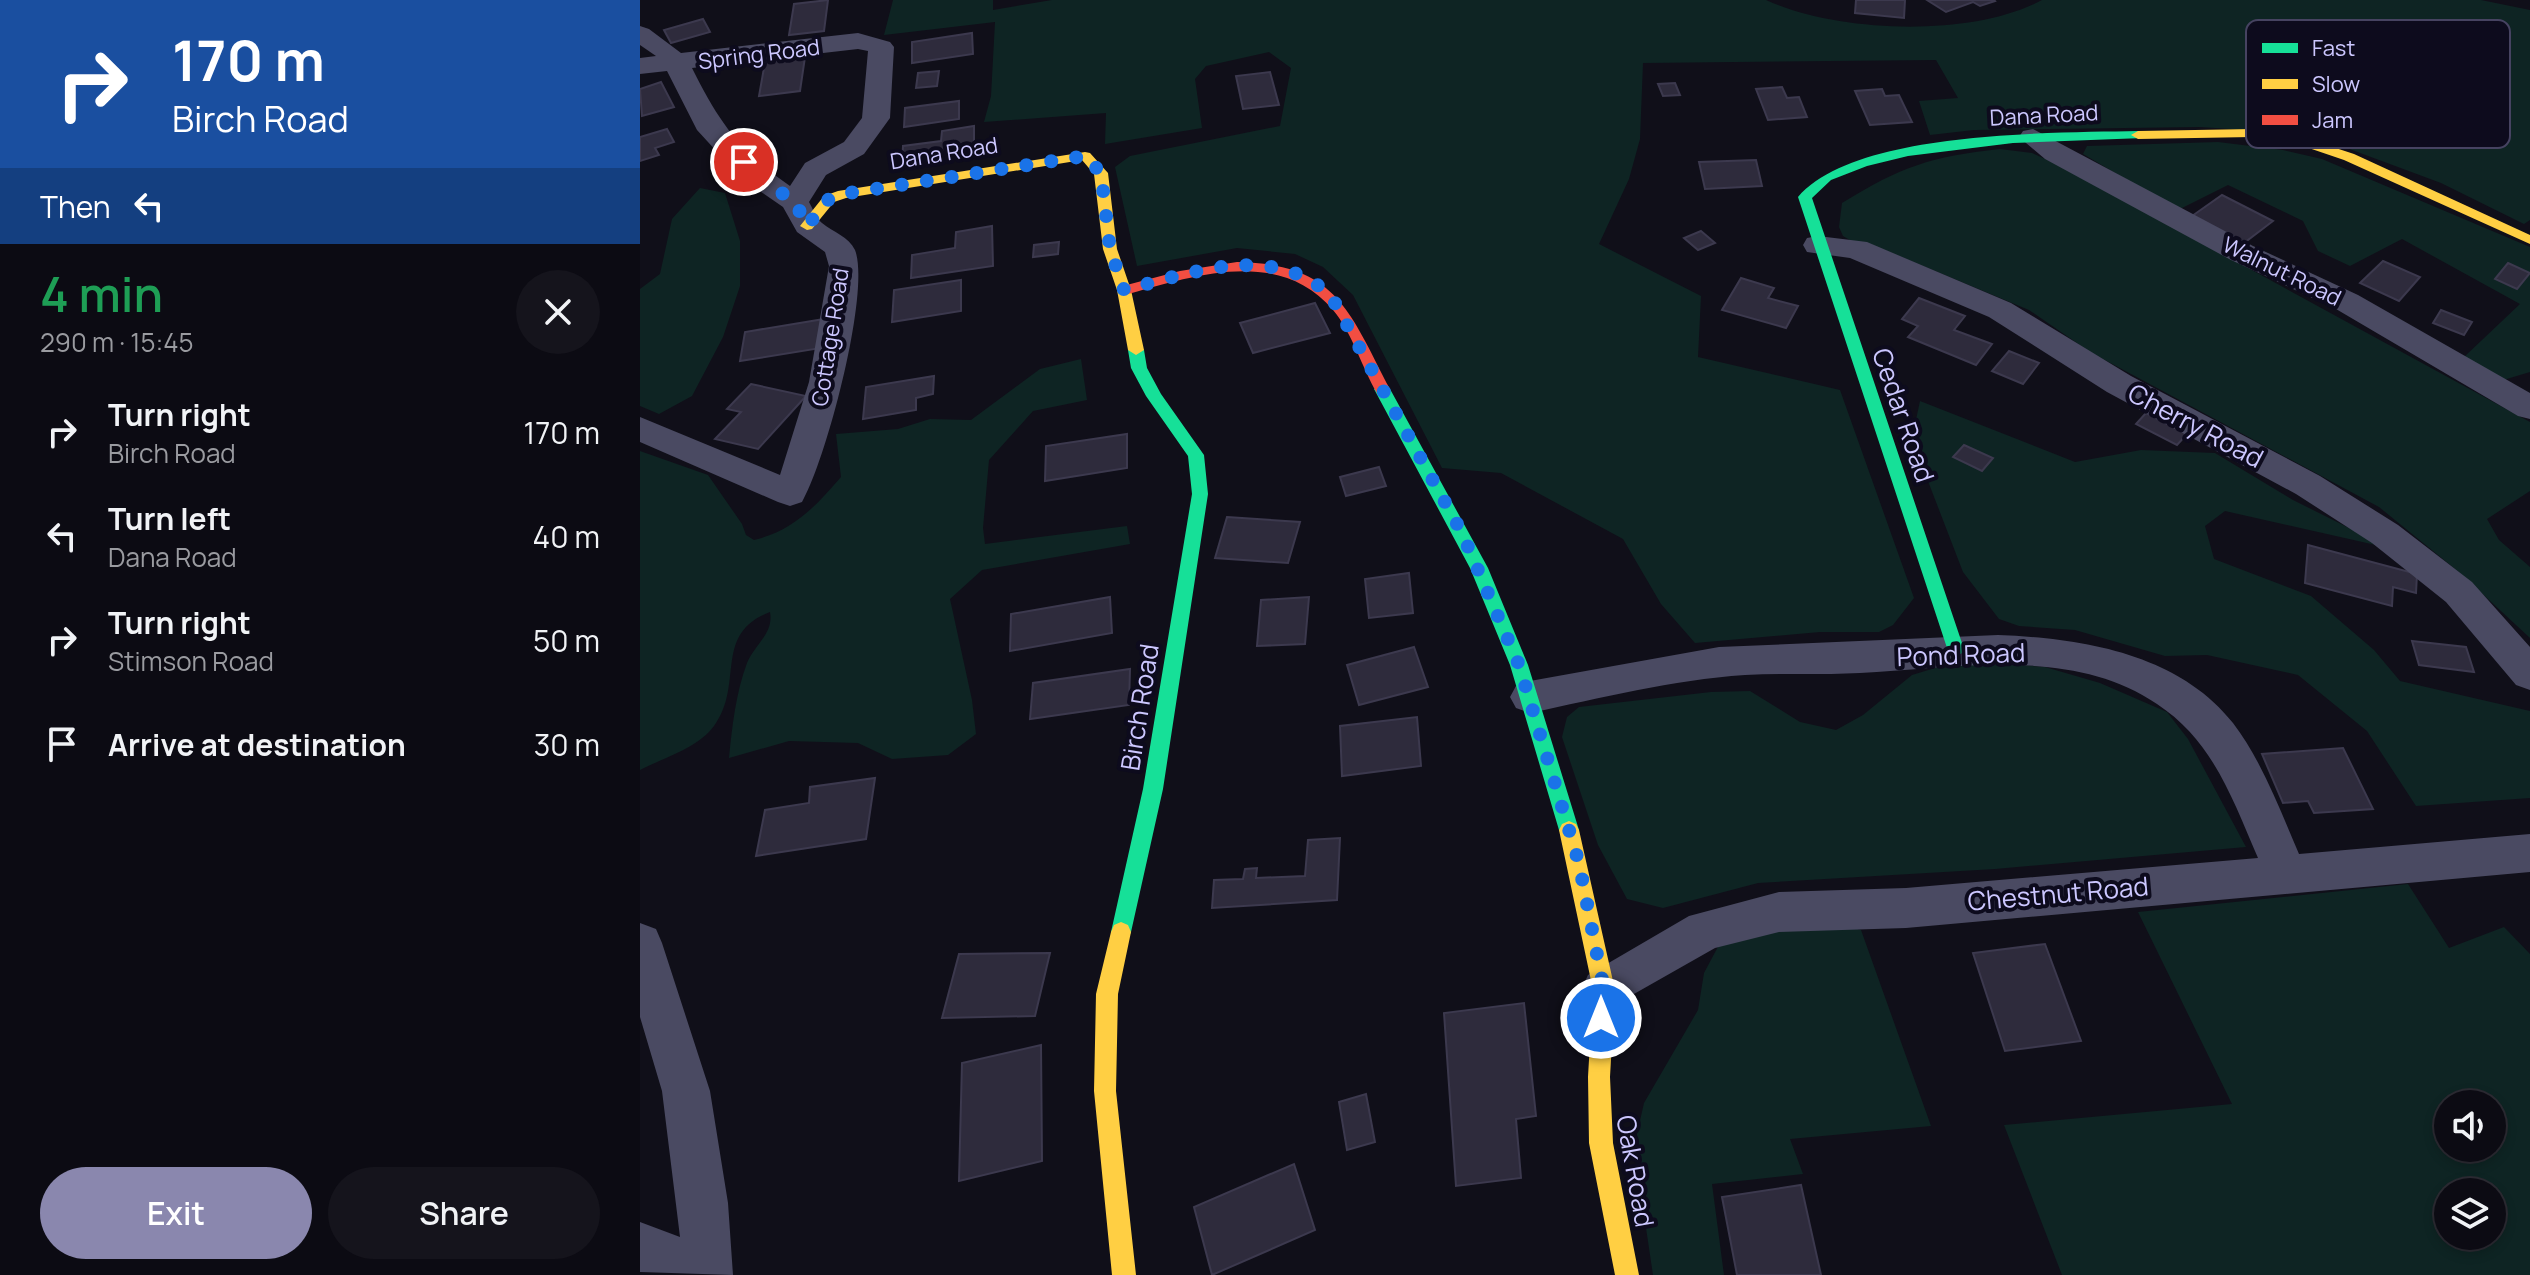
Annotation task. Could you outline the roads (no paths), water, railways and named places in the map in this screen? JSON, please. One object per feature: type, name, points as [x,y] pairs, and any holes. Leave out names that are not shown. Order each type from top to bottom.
[{"type":"street","points":[[640,34],[677,64]]},
{"type":"street","name":"Spring Road","points":[[640,66],[858,41],[877,44],[883,52],[876,118],[854,148],[815,169],[801,214]]},
{"type":"street","name":"Cottage Road","points":[[640,429],[790,493],[807,457],[824,399],[844,266],[839,248],[751,172],[707,124],[677,64]]},
{"type":"street","name":"Dana Road","points":[[1805,197],[1807,189],[1819,179],[1909,151],[2033,137],[2246,133]]},
{"type":"street","name":"Walnut Road","points":[[2033,137],[2055,153],[2242,253],[2347,302],[2525,399]]},
{"type":"street","name":"Dana Road","points":[[2323,148],[2349,157],[2530,240]]},
{"type":"street","name":"Dana Road","points":[[801,214],[843,194],[1085,156],[1098,166]]},
{"type":"street","name":"Birch Road","points":[[1098,166],[1110,249],[1124,290],[1139,368],[1154,396],[1196,455],[1200,494],[1153,789],[1107,994],[1105,1091],[1124,1275]]},
{"type":"street","name":"Cedar Road","points":[[1805,197],[1818,245],[1955,649]]},
{"type":"street","name":"Cherry Road","points":[[1818,245],[1844,246],[1868,253],[2000,310],[2119,384],[2308,485],[2385,534],[2459,592],[2530,674]]},
{"type":"street","name":"Oak Road","points":[[1124,290],[1224,265],[1291,271],[1307,278],[1331,296],[1462,533],[1530,697],[1579,863],[1604,990],[1599,1077],[1601,1143],[1616,1205],[1627,1275]]},
{"type":"street","name":"Pond Road","points":[[1530,697],[1686,667],[1744,660],[1859,658],[1955,649],[2014,649],[2090,658],[2126,670],[2183,702],[2209,724],[2227,748],[2286,873]]},
{"type":"street","name":"Chestnut Road","points":[[1604,990],[1705,930],[1779,912],[1906,908],[2530,853]]},
{"type":"street","points":[[640,943],[686,1091],[703,1203],[707,1267],[681,1263],[640,1247]]}]
